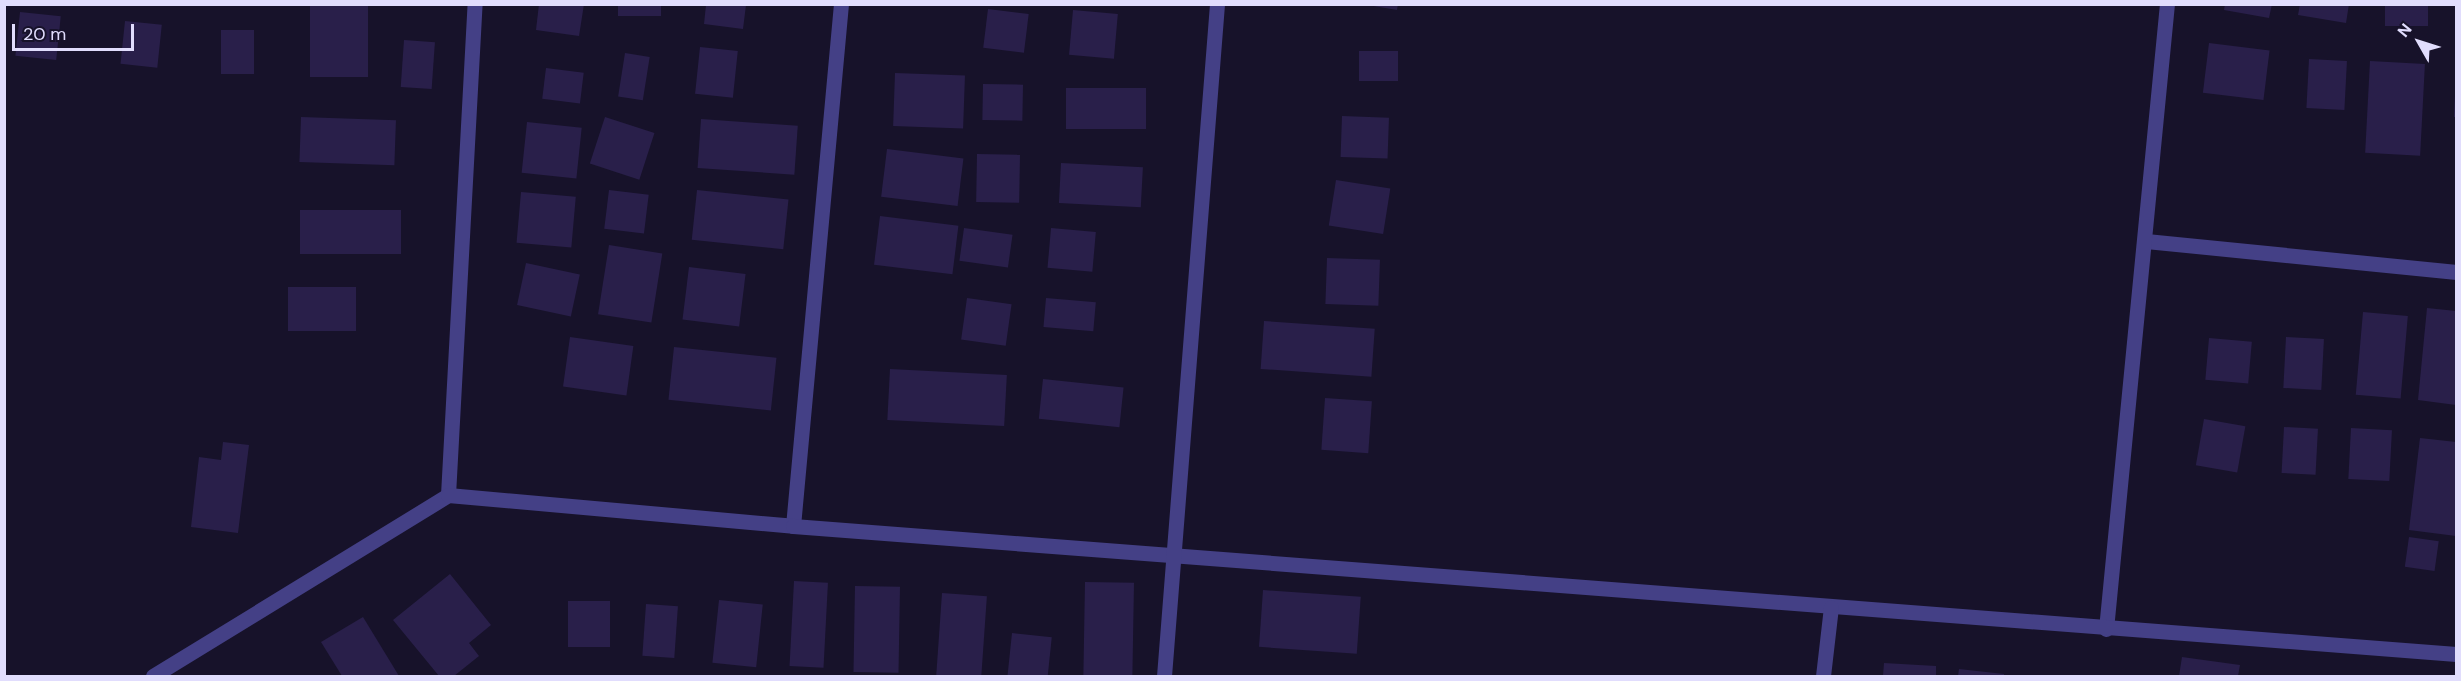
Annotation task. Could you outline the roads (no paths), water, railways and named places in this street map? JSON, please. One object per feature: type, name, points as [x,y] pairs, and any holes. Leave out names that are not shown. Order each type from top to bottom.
[{"type":"street","points":[[448,495],[475,4]]},
{"type":"street","points":[[794,526],[841,4]]},
{"type":"street","points":[[1164,676],[1176,556],[1216,4]]},
{"type":"street","points":[[2106,629],[2146,241],[2167,4]]},
{"type":"street","points":[[2146,241],[2457,272]]},
{"type":"street","points":[[153,676],[448,495],[794,526],[1831,608],[2457,654]]},
{"type":"street","points":[[1823,676],[1831,608]]}]
